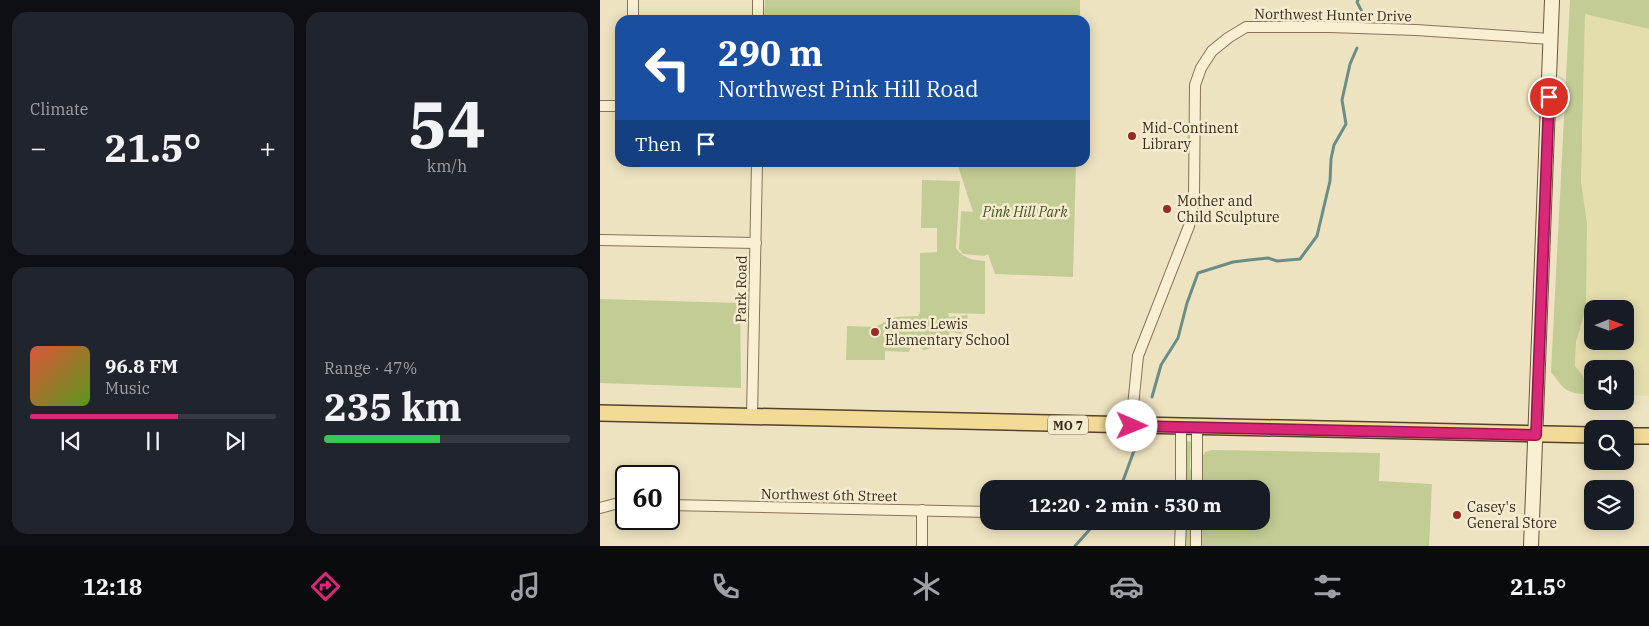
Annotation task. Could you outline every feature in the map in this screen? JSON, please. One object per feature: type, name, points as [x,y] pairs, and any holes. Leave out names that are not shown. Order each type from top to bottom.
[{"type":"main road","points":[[1531,546],[1552,0]]},
{"type":"main road","name":"MO 7","points":[[600,413],[1197,428],[1584,435]]},
{"type":"main road","points":[[1634,436],[1649,436]]},
{"type":"street","points":[[633,0],[633,15]]},
{"type":"street","points":[[758,0],[758,15]]},
{"type":"street","name":"Northwest Hunter Drive","points":[[1132,426],[1138,356],[1189,226],[1194,196],[1195,85],[1201,68],[1212,51],[1246,27],[1416,30],[1551,39]]},
{"type":"street","points":[[600,106],[615,106]]},
{"type":"street","name":"Park Road","points":[[752,417],[757,167]]},
{"type":"street","points":[[600,240],[756,243]]},
{"type":"street","points":[[1181,427],[1181,480]]},
{"type":"street","points":[[1196,480],[1197,428]]},
{"type":"street","points":[[600,508],[615,504]]},
{"type":"street","name":"Northwest 6th Street","points":[[680,505],[980,512]]},
{"type":"street","points":[[922,510],[922,546]]},
{"type":"street","points":[[1180,546],[1181,530]]},
{"type":"street","points":[[1196,530],[1196,546]]},
{"type":"shaded area","points":[[1585,14],[1649,29],[1649,396],[1634,395],[1634,360],[1584,360],[1584,380],[1575,366],[1576,342],[1584,315],[1584,350],[1634,350],[1634,300],[1586,300],[1587,223],[1581,182]]},
{"type":"green space","points":[[765,0],[1080,0],[1080,15],[764,15]]},
{"type":"green space","points":[[1570,0],[1649,0],[1649,29],[1585,14],[1581,182],[1587,223],[1586,300],[1584,300],[1584,315],[1576,342],[1575,366],[1583,376],[1584,394],[1570,392],[1559,383],[1551,372]]},
{"type":"green space","name":"Pink Hill Park","points":[[958,167],[1076,167],[1073,277],[995,274],[988,254],[984,256],[963,254],[959,249],[961,211],[973,212]]},
{"type":"green space","points":[[922,180],[960,181],[956,248],[962,255],[985,261],[985,314],[948,313],[949,317],[967,315],[970,326],[960,334],[950,331],[947,344],[924,350],[913,341],[909,352],[885,351],[885,360],[846,360],[847,326],[875,327],[895,317],[918,316],[920,312],[920,253],[937,252],[937,228],[921,228]]},
{"type":"green space","points":[[600,299],[740,303],[741,388],[600,383]]},
{"type":"green space","points":[[1186,442],[1191,442],[1190,467],[1193,480],[1185,480]]},
{"type":"green space","points":[[1212,450],[1380,453],[1379,481],[1432,484],[1429,546],[1201,546],[1201,530],[1270,530],[1270,480],[1202,480],[1202,458],[1205,452]]},
{"type":"green space","points":[[1186,530],[1191,530],[1193,546],[1184,546]]},
{"type":"waterway","points":[[1358,0],[1357,2],[1363,14]]},
{"type":"waterway","points":[[1152,397],[1161,365],[1178,338],[1187,303],[1198,273],[1233,262],[1268,258],[1277,261],[1300,259],[1317,236],[1330,181],[1334,145],[1346,124],[1342,100],[1350,64],[1357,48]]},
{"type":"waterway","points":[[1123,480],[1135,448]]},
{"type":"waterway","points":[[1075,546],[1089,530]]},
{"type":"place","name":"Mid-Continent Library","points":[[1132,136]]},
{"type":"place","name":"Mother and Child Sculpture","points":[[1167,209]]},
{"type":"place","name":"James Lewis Elementary School","points":[[875,332]]},
{"type":"place","name":"Casey's General Store","points":[[1457,515]]},
{"type":"route","points":[[1132,426],[1536,435],[1549,97]]}]
